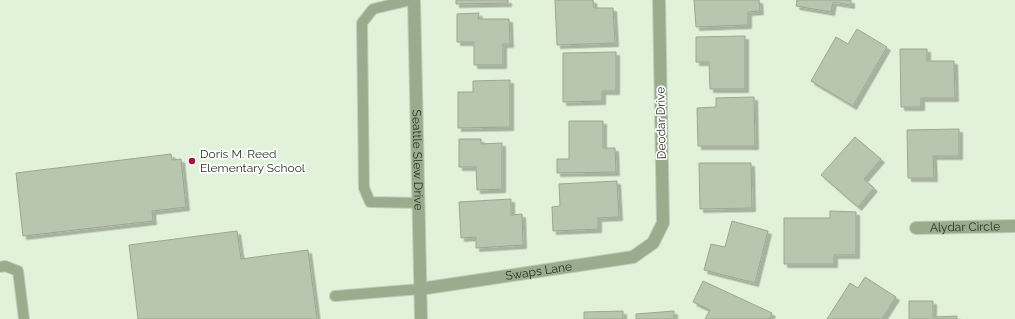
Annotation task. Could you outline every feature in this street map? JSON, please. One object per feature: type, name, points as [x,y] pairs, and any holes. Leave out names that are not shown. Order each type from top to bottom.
[{"type":"street","name":"Seattle Slew Drive","points":[[414,0],[421,319]]},
{"type":"street","name":"Deodar Drive","points":[[653,243],[663,223],[659,0]]},
{"type":"street","name":"Alydar Circle","points":[[916,228],[1015,226]]},
{"type":"street","name":"Swaps Lane","points":[[420,289],[633,257],[653,243]]},
{"type":"lane","points":[[411,0],[373,9],[362,23],[364,188],[370,202],[419,203]]},
{"type":"lane","points":[[0,267],[5,266],[18,271],[24,319]]},
{"type":"lane","points":[[335,296],[420,289]]},
{"type":"building","points":[[456,0],[508,0],[508,3],[456,4]]},
{"type":"building","points":[[555,0],[593,0],[594,8],[613,8],[615,43],[557,45]]},
{"type":"building","points":[[694,0],[759,0],[760,11],[748,12],[748,25],[696,27]]},
{"type":"building","points":[[797,0],[851,0],[851,5],[833,2],[831,12],[796,6]]},
{"type":"building","points":[[479,13],[478,19],[509,19],[510,44],[503,44],[503,65],[474,65],[474,42],[457,42],[457,14]]},
{"type":"building","points":[[857,29],[887,47],[853,106],[811,81],[836,37],[848,44]]},
{"type":"building","points":[[745,36],[745,89],[710,89],[709,62],[696,62],[696,37]]},
{"type":"building","points":[[900,49],[927,49],[927,61],[954,61],[955,98],[921,98],[921,107],[901,107]]},
{"type":"building","points":[[616,52],[616,91],[602,91],[602,101],[563,102],[563,53]]},
{"type":"building","points":[[510,80],[510,127],[458,128],[458,92],[473,92],[473,81]]},
{"type":"building","points":[[754,97],[755,146],[698,146],[697,108],[716,107],[716,98]]},
{"type":"building","points":[[569,121],[603,121],[603,148],[615,148],[616,172],[557,173],[557,159],[569,159]]},
{"type":"building","points":[[959,129],[959,156],[933,156],[934,178],[908,178],[907,130]]},
{"type":"building","points":[[855,137],[881,159],[864,179],[874,188],[858,207],[821,175]]},
{"type":"building","points":[[459,139],[481,139],[481,144],[502,143],[502,189],[477,190],[476,167],[459,167]]},
{"type":"building","points":[[171,154],[172,160],[181,159],[186,207],[152,211],[153,221],[23,236],[16,173]]},
{"type":"building","points":[[699,163],[751,163],[752,208],[700,209]]},
{"type":"building","points":[[617,181],[619,217],[598,218],[598,229],[553,231],[552,207],[560,206],[559,184]]},
{"type":"building","points":[[511,199],[511,215],[522,214],[523,245],[476,248],[476,237],[461,238],[459,202]]},
{"type":"building","points":[[830,211],[856,212],[856,255],[834,255],[834,264],[784,264],[784,218],[830,218]]},
{"type":"building","points":[[732,221],[768,231],[755,283],[704,270],[711,244],[725,247]]},
{"type":"building","points":[[237,231],[241,259],[308,250],[317,319],[138,319],[129,245]]},
{"type":"building","points":[[865,277],[896,297],[882,319],[827,319],[850,283],[858,288]]},
{"type":"building","points":[[703,281],[772,313],[769,319],[705,319],[710,310],[693,302]]},
{"type":"building","points":[[909,301],[933,301],[933,317],[957,316],[957,319],[909,319]]},
{"type":"building","points":[[623,311],[623,319],[584,319],[584,312]]},
{"type":"building","points":[[674,311],[674,319],[636,319],[636,314]]},
{"type":"place","name":"Doris M. Reed Elementary School","points":[[192,161]]}]
